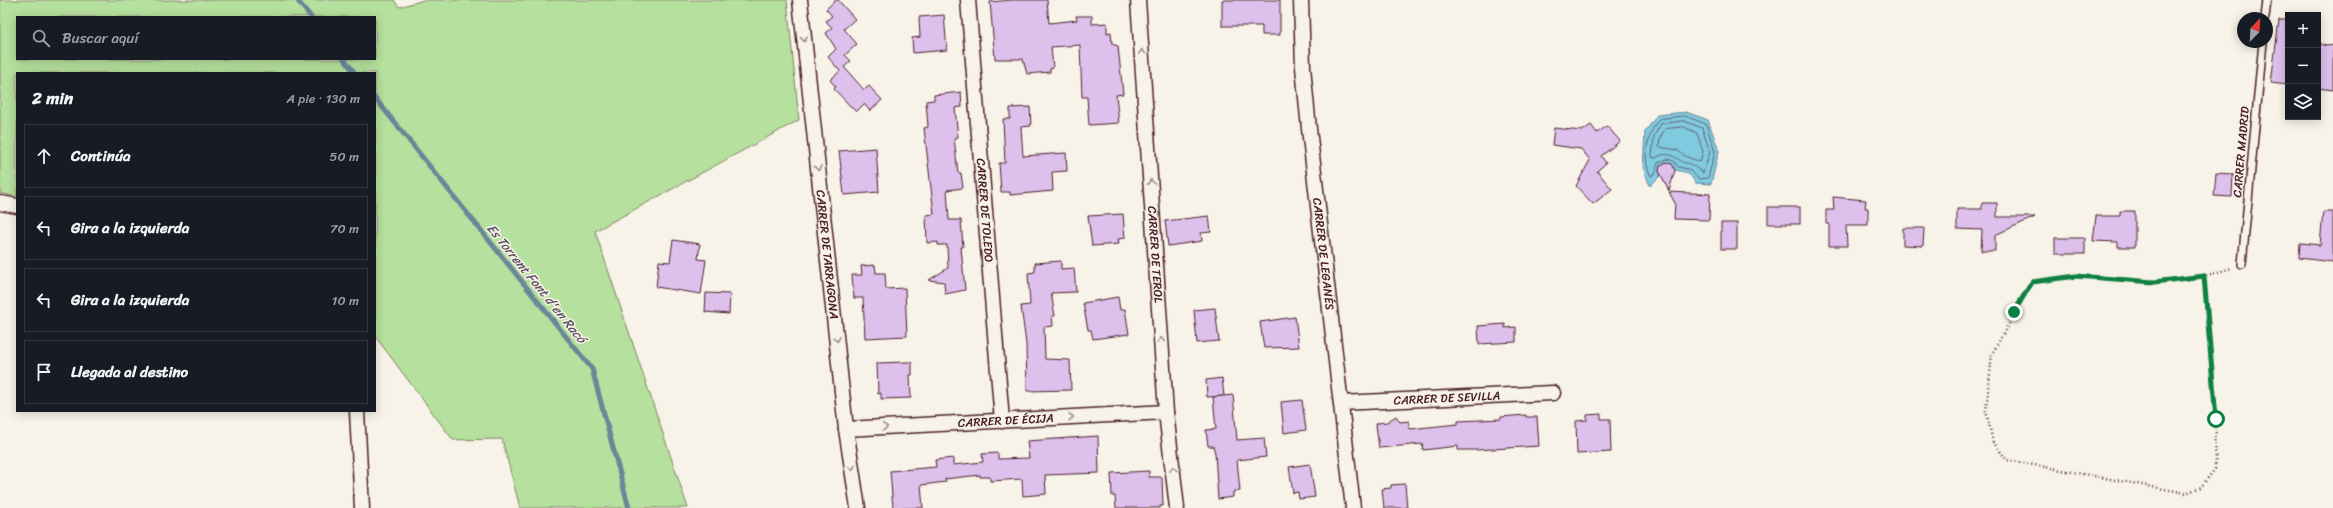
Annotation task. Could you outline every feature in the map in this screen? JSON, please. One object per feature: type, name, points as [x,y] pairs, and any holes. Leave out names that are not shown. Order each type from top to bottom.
[{"type":"street","name":"CARRER DE TARRAGONA","points":[[800,0],[846,429],[858,508]]},
{"type":"street","name":"CARRER DE TOLEDO","points":[[968,0],[1002,421]]},
{"type":"street","name":"CARRER DE TEROL","points":[[1138,0],[1166,412],[1177,508]]},
{"type":"street","name":"CARRER DE LEGANÉS","points":[[1301,0],[1305,90],[1353,508]]},
{"type":"street","points":[[0,203],[16,206]]},
{"type":"street","name":"CARRER DE SEVILLA","points":[[1341,403],[1554,392]]},
{"type":"street","points":[[357,412],[362,508]]},
{"type":"street","name":"CARRER DE ÉCIJA","points":[[846,429],[1166,412]]},
{"type":"lane","points":[[2266,12],[2267,0]]},
{"type":"lane","name":"CARRER MADRID","points":[[2242,264],[2262,48]]},
{"type":"path","points":[[2204,276],[2216,419],[2215,469],[2201,487],[2186,493],[2007,460],[1993,442],[1986,411],[1992,354],[2032,282],[2076,276],[2154,282],[2204,276],[2242,264]]},
{"type":"green space","points":[[0,0],[394,0],[399,7],[424,0],[787,0],[799,120],[595,231],[688,508],[520,508],[502,439],[453,440],[376,337],[376,72],[16,72],[16,197],[0,193]]},
{"type":"water","points":[[1686,112],[1708,120],[1719,151],[1711,184],[1695,183],[1690,175],[1685,172],[1675,170],[1672,164],[1666,162],[1660,166],[1659,171],[1661,175],[1650,186],[1643,167],[1645,132],[1657,115]]},
{"type":"building","points":[[838,0],[855,19],[844,29],[857,44],[845,55],[851,61],[844,67],[864,90],[869,86],[882,100],[870,111],[864,104],[856,112],[834,89],[836,87],[830,80],[840,71],[828,57],[836,49],[826,33],[832,28],[826,21],[832,16],[826,9]]},
{"type":"building","points":[[1012,0],[1047,0],[1049,23],[1077,20],[1076,16],[1092,16],[1092,24],[1107,23],[1107,33],[1111,32],[1112,44],[1118,46],[1123,94],[1116,95],[1119,123],[1089,125],[1087,97],[1082,97],[1080,45],[1051,47],[1053,68],[1050,69],[1050,72],[1027,74],[1023,59],[995,59],[990,2]]},
{"type":"building","points":[[1222,0],[1280,0],[1280,35],[1262,35],[1262,26],[1222,26]]},
{"type":"building","points":[[944,15],[947,50],[913,53],[912,38],[920,37],[919,17]]},
{"type":"building","points":[[2279,20],[2285,20],[2285,85],[2271,83]]},
{"type":"building","points":[[2321,44],[2326,46],[2333,45],[2333,90],[2321,88]]},
{"type":"building","points":[[961,92],[962,107],[955,108],[958,137],[954,138],[958,173],[961,173],[963,188],[947,190],[949,220],[961,220],[963,247],[961,247],[965,290],[945,294],[944,282],[929,280],[948,268],[947,245],[938,245],[938,242],[927,243],[926,215],[934,214],[924,128],[928,127],[926,101],[934,100],[934,95]]},
{"type":"building","points":[[1030,107],[1031,126],[1021,127],[1023,156],[1066,153],[1067,171],[1052,172],[1053,191],[1010,195],[1010,192],[1001,192],[999,163],[1005,163],[1003,119],[1010,119],[1010,108]]},
{"type":"building","points":[[1591,125],[1597,133],[1607,126],[1620,141],[1601,156],[1606,163],[1597,171],[1612,189],[1593,204],[1576,186],[1590,160],[1581,149],[1552,145],[1554,128],[1582,131]]},
{"type":"building","points":[[876,148],[879,192],[844,195],[839,151]]},
{"type":"building","points":[[1666,162],[1672,164],[1675,170],[1669,191],[1659,171],[1660,166]]},
{"type":"building","points":[[2216,173],[2233,174],[2232,197],[2214,196]]},
{"type":"building","points":[[1669,192],[1710,194],[1709,220],[1674,219],[1675,203]]},
{"type":"building","points":[[1833,197],[1866,200],[1865,208],[1868,208],[1868,225],[1846,225],[1847,246],[1829,246],[1829,224],[1826,224],[1826,210],[1834,210]]},
{"type":"building","points":[[1982,203],[1997,203],[1997,217],[2035,217],[1995,235],[1995,251],[1981,251],[1982,230],[1957,229],[1957,209],[1982,209]]},
{"type":"building","points":[[1768,207],[1800,207],[1800,224],[1768,224]]},
{"type":"building","points":[[2120,211],[2135,211],[2135,247],[2118,247],[2118,242],[2093,241],[2096,216],[2120,216]]},
{"type":"building","points":[[2323,212],[2333,212],[2333,262],[2299,258],[2300,243],[2320,245]]},
{"type":"building","points":[[1123,214],[1125,238],[1118,239],[1119,244],[1092,246],[1088,216]]},
{"type":"building","points":[[1209,216],[1211,232],[1201,233],[1202,241],[1168,246],[1165,221]]},
{"type":"building","points":[[1721,223],[1737,223],[1737,249],[1721,249]]},
{"type":"building","points":[[1903,228],[1924,228],[1923,246],[1903,245]]},
{"type":"building","points":[[2055,238],[2085,238],[2085,254],[2055,254]]},
{"type":"building","points":[[673,240],[700,244],[698,259],[706,260],[701,294],[656,287],[659,261],[670,262]]},
{"type":"building","points":[[1061,261],[1061,269],[1074,268],[1076,292],[1051,293],[1055,316],[1052,316],[1053,326],[1044,327],[1045,359],[1070,360],[1071,390],[1027,391],[1026,344],[1021,306],[1030,305],[1028,273],[1035,272],[1035,263]]},
{"type":"building","points":[[875,265],[876,273],[885,273],[886,289],[905,288],[907,336],[865,338],[863,298],[854,298],[852,275],[862,275],[861,266]]},
{"type":"building","points":[[706,293],[730,294],[729,314],[705,312]]},
{"type":"building","points":[[1118,297],[1120,310],[1125,309],[1129,334],[1093,339],[1091,330],[1088,330],[1083,303]]},
{"type":"building","points":[[1215,308],[1219,341],[1197,343],[1194,310]]},
{"type":"building","points":[[1295,317],[1299,347],[1264,348],[1260,322]]},
{"type":"building","points":[[1505,324],[1505,328],[1516,327],[1516,342],[1479,344],[1478,326]]},
{"type":"building","points":[[912,362],[912,375],[910,375],[911,398],[881,399],[881,393],[878,394],[877,363]]},
{"type":"building","points":[[1222,378],[1224,396],[1207,397],[1206,380]]},
{"type":"building","points":[[1233,395],[1237,440],[1264,438],[1266,457],[1237,460],[1240,491],[1233,492],[1233,497],[1218,499],[1215,453],[1213,446],[1208,446],[1206,430],[1216,429],[1213,397]]},
{"type":"building","points":[[1302,400],[1306,430],[1284,433],[1281,402]]},
{"type":"building","points":[[1601,414],[1601,419],[1610,419],[1611,452],[1577,454],[1576,421],[1587,420],[1587,415]]},
{"type":"building","points":[[1526,415],[1526,417],[1537,417],[1539,446],[1458,450],[1458,446],[1423,450],[1422,444],[1379,448],[1377,423],[1387,422],[1396,416],[1400,422],[1409,421],[1409,429],[1458,424],[1458,421],[1501,419],[1501,417]]},
{"type":"building","points":[[1098,436],[1099,473],[1045,475],[1046,494],[1023,496],[1022,479],[990,481],[990,477],[980,477],[980,475],[945,479],[946,482],[921,485],[923,508],[893,508],[890,471],[936,467],[935,460],[953,458],[953,465],[983,462],[982,454],[998,453],[998,459],[1029,458],[1027,441]]},
{"type":"building","points":[[1310,464],[1315,497],[1299,499],[1298,492],[1293,493],[1289,467]]},
{"type":"building","points":[[1149,471],[1149,477],[1162,477],[1163,506],[1160,506],[1160,508],[1116,508],[1115,496],[1112,496],[1111,473]]},
{"type":"building","points":[[1405,484],[1407,508],[1384,508],[1382,489],[1391,488],[1391,485]]},
{"type":"waterway","name":"Es Torrent Font d'en Racó","points":[[297,0],[310,16]]},
{"type":"waterway","name":"Es Torrent Font d'en Racó","points":[[345,60],[354,72]]},
{"type":"waterway","name":"Es Torrent Font d'en Racó","points":[[376,99],[592,369],[629,508]]},
{"type":"route","points":[[2014,312],[2032,282],[2076,276],[2154,282],[2204,276],[2216,419]]}]
